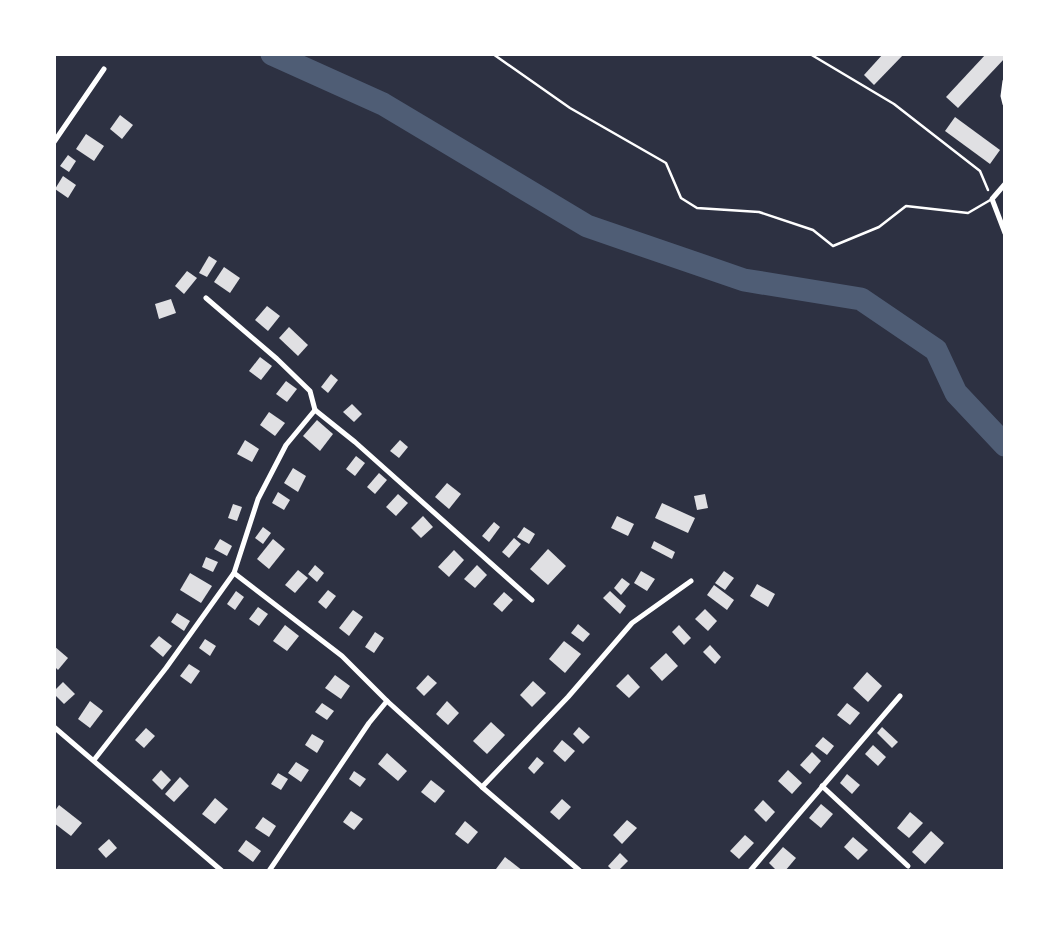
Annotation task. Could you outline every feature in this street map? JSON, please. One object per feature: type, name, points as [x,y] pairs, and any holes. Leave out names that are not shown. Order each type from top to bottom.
[{"type":"street","points":[[54,142],[104,69]]},
{"type":"street","points":[[1005,81],[1005,104]]},
{"type":"street","points":[[1005,184],[992,200],[1005,233]]},
{"type":"street","points":[[206,298],[310,391],[315,410],[355,442],[533,600]]},
{"type":"street","points":[[94,760],[166,668],[234,573],[258,499],[286,445],[315,410]]},
{"type":"street","points":[[234,573],[342,656],[387,701],[482,787],[580,871]]},
{"type":"street","points":[[482,787],[568,697],[632,623],[691,581]]},
{"type":"street","points":[[750,871],[900,696]]},
{"type":"street","points":[[269,871],[369,723],[387,701]]},
{"type":"street","points":[[54,727],[222,871]]},
{"type":"street","points":[[822,786],[908,866]]},
{"type":"lane","points":[[492,54],[569,108],[666,163],[681,198],[697,208],[759,212],[813,230],[834,246],[879,227],[905,206],[968,213],[992,200]]},
{"type":"path","points":[[810,54],[894,104],[980,171],[992,200]]},
{"type":"building","points":[[883,54],[904,54],[874,85],[864,75]]},
{"type":"building","points":[[986,54],[1005,54],[1005,58],[958,108],[946,97]]},
{"type":"building","points":[[120,115],[133,125],[122,139],[110,129]]},
{"type":"building","points":[[955,117],[1000,150],[990,164],[945,131]]},
{"type":"building","points":[[86,134],[104,146],[94,161],[76,149]]},
{"type":"building","points":[[68,155],[76,161],[69,172],[60,166]]},
{"type":"building","points":[[63,176],[76,185],[68,198],[55,189]]},
{"type":"building","points":[[209,256],[217,261],[207,277],[199,273]]},
{"type":"building","points":[[224,267],[240,278],[230,293],[214,282]]},
{"type":"building","points":[[187,271],[197,278],[184,294],[175,286]]},
{"type":"building","points":[[171,299],[176,313],[159,319],[155,304]]},
{"type":"building","points":[[267,306],[280,316],[268,331],[255,320]]},
{"type":"building","points":[[289,327],[308,345],[298,356],[279,338]]},
{"type":"building","points":[[260,357],[272,366],[261,380],[249,371]]},
{"type":"building","points":[[331,374],[338,380],[328,393],[321,387]]},
{"type":"building","points":[[286,381],[297,389],[287,402],[276,394]]},
{"type":"building","points":[[352,404],[362,414],[354,422],[343,412]]},
{"type":"building","points":[[269,412],[285,423],[275,436],[260,425]]},
{"type":"building","points":[[317,420],[333,434],[320,451],[303,436]]},
{"type":"building","points":[[245,440],[259,449],[252,462],[237,454]]},
{"type":"building","points":[[400,440],[408,447],[399,458],[390,451]]},
{"type":"building","points":[[356,456],[365,463],[355,476],[346,469]]},
{"type":"building","points":[[293,468],[306,476],[298,492],[284,483]]},
{"type":"building","points":[[379,473],[387,480],[375,494],[367,487]]},
{"type":"building","points":[[447,483],[461,494],[449,509],[435,497]]},
{"type":"building","points":[[278,492],[290,500],[284,510],[272,503]]},
{"type":"building","points":[[398,494],[408,503],[396,516],[386,507]]},
{"type":"building","points":[[705,494],[708,508],[697,510],[694,496]]},
{"type":"building","points":[[662,503],[695,518],[688,533],[655,518]]},
{"type":"building","points":[[233,504],[242,507],[237,521],[228,518]]},
{"type":"building","points":[[423,516],[433,527],[421,538],[411,528]]},
{"type":"building","points":[[617,516],[634,524],[628,536],[611,528]]},
{"type":"building","points":[[494,522],[500,527],[489,542],[482,536]]},
{"type":"building","points":[[263,527],[271,533],[263,544],[255,538]]},
{"type":"building","points":[[524,527],[535,534],[529,544],[517,537]]},
{"type":"building","points":[[514,538],[521,544],[509,558],[502,552]]},
{"type":"building","points":[[220,539],[232,546],[227,556],[214,549]]},
{"type":"building","points":[[273,539],[285,549],[269,569],[257,559]]},
{"type":"building","points":[[654,541],[675,552],[672,559],[651,548]]},
{"type":"building","points":[[548,549],[566,566],[548,585],[530,569]]},
{"type":"building","points":[[454,550],[464,560],[449,577],[438,567]]},
{"type":"building","points":[[206,557],[218,562],[213,572],[202,567]]},
{"type":"building","points":[[315,565],[324,573],[317,582],[308,574]]},
{"type":"building","points":[[477,565],[487,575],[475,588],[464,579]]},
{"type":"building","points":[[298,570],[308,578],[295,593],[285,585]]},
{"type":"building","points":[[641,571],[655,579],[647,591],[634,583]]},
{"type":"building","points":[[724,571],[734,578],[725,590],[715,583]]},
{"type":"building","points":[[190,573],[212,586],[201,603],[180,590]]},
{"type":"building","points":[[622,578],[630,584],[621,595],[614,588]]},
{"type":"building","points":[[757,584],[775,594],[768,607],[750,596]]},
{"type":"building","points":[[714,585],[734,600],[727,610],[707,595]]},
{"type":"building","points":[[328,590],[336,596],[326,609],[318,602]]},
{"type":"building","points":[[236,591],[244,597],[235,610],[227,604]]},
{"type":"building","points":[[610,591],[626,606],[620,614],[603,598]]},
{"type":"building","points":[[504,592],[513,600],[502,612],[493,604]]},
{"type":"building","points":[[258,607],[268,614],[259,626],[249,619]]},
{"type":"building","points":[[705,609],[717,621],[708,631],[695,619]]},
{"type":"building","points":[[353,610],[363,617],[349,636],[339,628]]},
{"type":"building","points":[[177,613],[190,621],[184,631],[171,622]]},
{"type":"building","points":[[578,624],[590,634],[583,642],[571,633]]},
{"type":"building","points":[[285,625],[299,636],[287,651],[273,641]]},
{"type":"building","points":[[679,625],[691,638],[684,645],[672,632]]},
{"type":"building","points":[[375,632],[384,638],[374,653],[365,647]]},
{"type":"building","points":[[159,636],[172,646],[163,657],[150,646]]},
{"type":"building","points":[[205,639],[216,646],[210,656],[199,648]]},
{"type":"building","points":[[564,641],[581,654],[565,673],[549,659]]},
{"type":"building","points":[[710,645],[721,657],[715,664],[703,652]]},
{"type":"building","points":[[54,646],[68,658],[58,670],[54,666]]},
{"type":"building","points":[[666,653],[678,666],[662,681],[650,668]]},
{"type":"building","points":[[189,664],[200,671],[191,684],[180,676]]},
{"type":"building","points":[[867,672],[882,686],[868,702],[853,688]]},
{"type":"building","points":[[628,674],[640,687],[629,698],[616,686]]},
{"type":"building","points":[[335,675],[350,686],[341,699],[325,688]]},
{"type":"building","points":[[428,675],[437,683],[424,696],[416,688]]},
{"type":"building","points":[[533,681],[546,693],[532,707],[520,695]]},
{"type":"building","points":[[63,682],[75,694],[64,704],[54,694]]},
{"type":"building","points":[[90,701],[103,711],[90,728],[78,719]]},
{"type":"building","points":[[447,701],[459,713],[448,725],[436,714]]},
{"type":"building","points":[[322,703],[334,711],[327,720],[315,712]]},
{"type":"building","points":[[847,703],[860,713],[850,725],[837,715]]},
{"type":"building","points":[[491,722],[505,735],[487,754],[473,741]]},
{"type":"building","points":[[579,727],[590,737],[583,744],[573,734]]},
{"type":"building","points":[[882,727],[898,742],[892,748],[877,733]]},
{"type":"building","points":[[146,728],[155,736],[144,748],[135,740]]},
{"type":"building","points":[[312,734],[324,741],[317,753],[305,745]]},
{"type":"building","points":[[823,737],[834,746],[827,755],[815,746]]},
{"type":"building","points":[[562,740],[575,751],[565,762],[553,751]]},
{"type":"building","points":[[873,745],[886,757],[878,766],[865,754]]},
{"type":"building","points":[[812,752],[821,761],[810,774],[800,765]]},
{"type":"building","points":[[387,753],[407,771],[398,781],[378,764]]},
{"type":"building","points":[[537,757],[544,763],[534,774],[528,768]]},
{"type":"building","points":[[296,762],[309,770],[301,782],[288,773]]},
{"type":"building","points":[[161,770],[171,780],[162,790],[152,780]]},
{"type":"building","points":[[788,770],[802,783],[792,794],[778,781]]},
{"type":"building","points":[[354,771],[366,779],[360,787],[349,779]]},
{"type":"building","points":[[278,773],[288,779],[281,790],[271,784]]},
{"type":"building","points":[[847,774],[860,785],[852,794],[840,783]]},
{"type":"building","points":[[180,777],[189,786],[174,802],[165,794]]},
{"type":"building","points":[[431,780],[445,791],[435,803],[421,792]]},
{"type":"building","points":[[215,798],[228,809],[215,824],[202,814]]},
{"type":"building","points":[[562,799],[571,807],[559,820],[550,812]]},
{"type":"building","points":[[763,800],[775,812],[766,822],[754,810]]},
{"type":"building","points":[[821,804],[833,814],[821,828],[809,818]]},
{"type":"building","points":[[59,805],[82,823],[71,836],[54,823],[54,812]]},
{"type":"building","points":[[351,811],[363,819],[354,830],[343,822]]},
{"type":"building","points":[[910,812],[923,823],[909,838],[897,828]]},
{"type":"building","points":[[263,817],[276,826],[269,837],[255,828]]},
{"type":"building","points":[[627,820],[637,828],[622,844],[613,835]]},
{"type":"building","points":[[465,821],[478,832],[468,844],[455,834]]},
{"type":"building","points":[[931,831],[944,843],[925,864],[912,852]]},
{"type":"building","points":[[745,835],[754,843],[739,859],[730,851]]},
{"type":"building","points":[[853,837],[868,850],[858,860],[844,847]]},
{"type":"building","points":[[109,839],[117,848],[106,858],[98,849]]},
{"type":"building","points":[[246,840],[261,851],[253,862],[238,851]]},
{"type":"building","points":[[783,847],[796,858],[785,871],[777,871],[769,863]]},
{"type":"building","points":[[620,853],[628,861],[618,871],[613,871],[608,866]]},
{"type":"building","points":[[505,857],[523,871],[496,869]]},
{"type":"waterway","points":[[272,54],[383,104],[587,226],[744,280],[861,299],[936,350],[956,393],[1005,445]]}]
